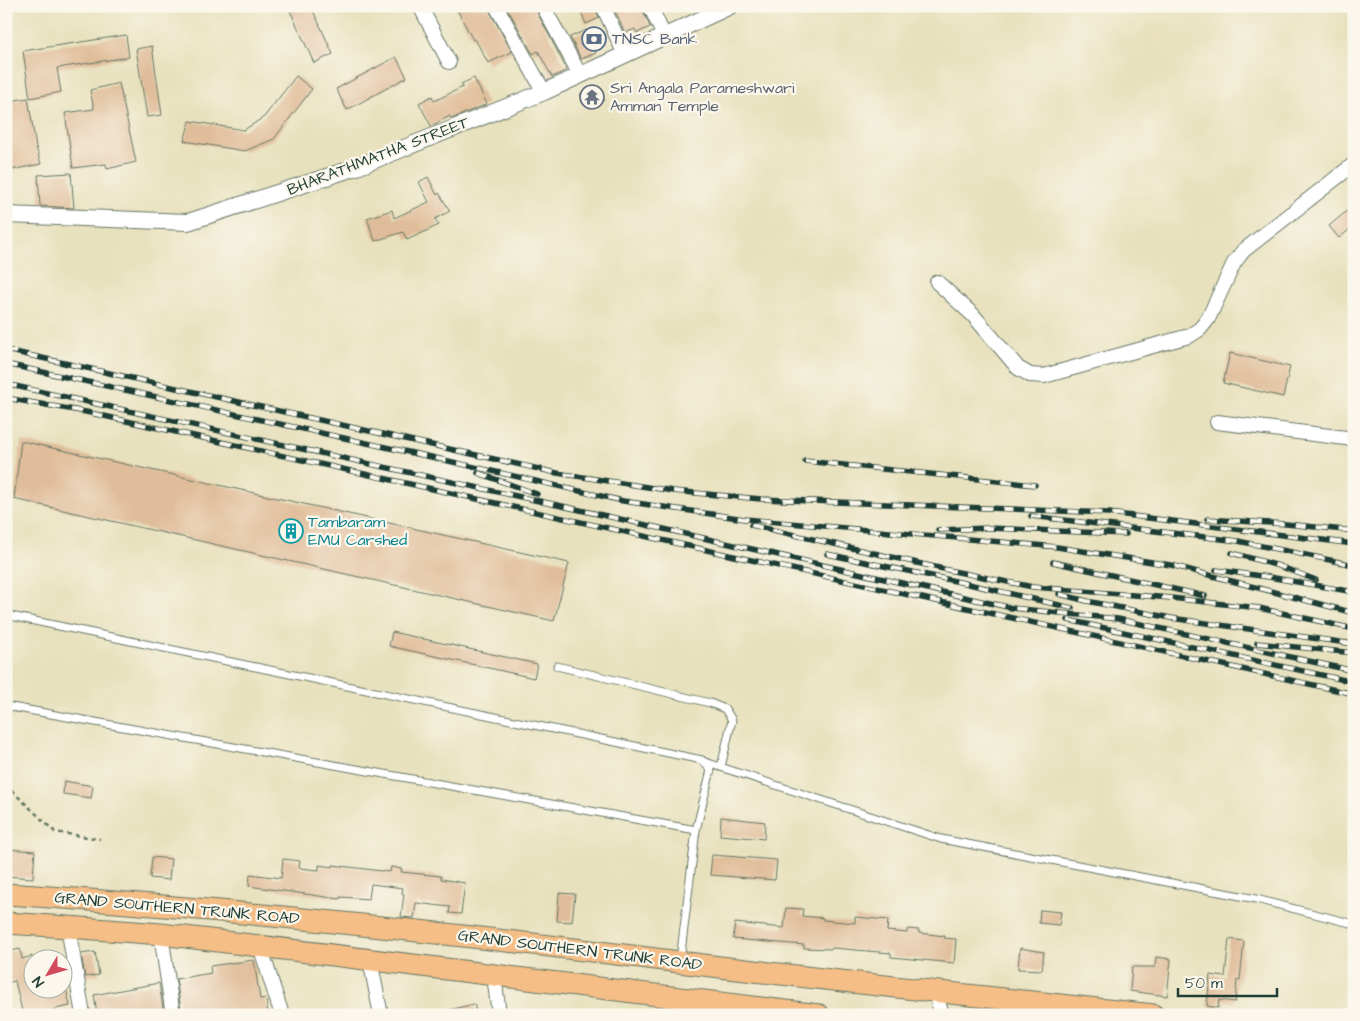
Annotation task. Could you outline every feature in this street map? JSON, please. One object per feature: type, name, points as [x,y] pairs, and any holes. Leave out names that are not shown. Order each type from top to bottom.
[{"type":"main road","name":"GRAND SOUTHERN TRUNK ROAD","points":[[6,894],[223,910],[490,938],[680,962],[1153,1015]]},
{"type":"main road","name":"GRAND SOUTHERN TRUNK ROAD","points":[[6,924],[161,934],[260,946],[494,975],[680,1007],[819,1015]]},
{"type":"street","points":[[420,6],[449,62]]},
{"type":"street","points":[[496,6],[544,92]]},
{"type":"street","points":[[543,6],[580,75]]},
{"type":"street","points":[[603,6],[625,55]]},
{"type":"street","points":[[650,6],[664,36]]},
{"type":"street","name":"BHARATHMATHA STREET","points":[[6,215],[188,222],[357,167],[544,92],[724,8]]},
{"type":"street","points":[[937,282],[973,315],[1018,368],[1030,375],[1044,376],[1189,336],[1200,329],[1208,319],[1234,262],[1243,251],[1354,164]]},
{"type":"street","points":[[1217,422],[1354,439]]},
{"type":"street","points":[[68,927],[83,1015]]},
{"type":"street","points":[[161,934],[172,1015]]},
{"type":"street","points":[[260,946],[282,1015]]},
{"type":"street","points":[[370,960],[381,1015]]},
{"type":"street","points":[[494,975],[499,1015]]},
{"type":"street","points":[[935,991],[942,1015]]},
{"type":"lane","points":[[6,615],[702,760],[941,839],[1256,899],[1354,924]]},
{"type":"lane","points":[[557,666],[710,703],[725,709],[732,720],[721,767]]},
{"type":"lane","points":[[6,706],[696,830]]},
{"type":"lane","points":[[680,962],[696,830],[711,770],[702,760]]},
{"type":"path","points":[[6,784],[55,832],[100,839]]},
{"type":"building","points":[[288,6],[311,6],[333,54],[314,63]]},
{"type":"building","points":[[455,6],[487,6],[512,52],[488,63]]},
{"type":"building","points":[[506,6],[534,6],[567,70],[552,77],[538,51],[533,54]]},
{"type":"building","points":[[594,6],[599,18],[586,24],[581,12]]},
{"type":"building","points":[[613,6],[641,6],[650,27],[637,33],[635,29],[625,33]]},
{"type":"building","points":[[586,30],[596,53],[581,59],[570,37]]},
{"type":"building","points":[[126,35],[129,57],[57,68],[61,92],[30,98],[23,51]]},
{"type":"building","points":[[152,46],[162,115],[147,117],[136,49]]},
{"type":"building","points":[[396,57],[407,77],[347,110],[336,89]]},
{"type":"building","points":[[296,76],[312,89],[274,139],[245,151],[184,141],[190,121],[244,130],[264,117]]},
{"type":"building","points":[[474,78],[487,104],[451,119],[450,116],[431,126],[419,103],[432,96],[434,101],[463,87],[461,84]]},
{"type":"building","points":[[119,83],[136,162],[107,169],[106,164],[73,168],[65,113],[94,109],[90,90]]},
{"type":"building","name":"Sri Angala Parameshwari Amman Temple","points":[[596,86],[604,100],[589,108],[580,94]]},
{"type":"building","points":[[28,98],[36,147],[41,164],[6,171],[6,116],[12,115],[9,101]]},
{"type":"building","points":[[71,173],[74,208],[40,206],[38,175]]},
{"type":"building","points":[[428,177],[437,195],[439,193],[450,211],[435,219],[439,225],[407,240],[403,232],[375,241],[367,218],[392,210],[394,218],[429,202],[419,182]]},
{"type":"building","points":[[1354,205],[1354,226],[1339,238],[1329,226]]},
{"type":"building","points":[[1230,353],[1290,367],[1283,397],[1223,383]]},
{"type":"building","name":"Tambaram EMU Carshed","points":[[21,441],[569,563],[554,621],[14,499]]},
{"type":"building","points":[[392,632],[537,664],[534,678],[389,646]]},
{"type":"building","points":[[64,781],[93,786],[91,798],[63,794]]},
{"type":"building","points":[[721,817],[765,822],[764,839],[720,835]]},
{"type":"building","points":[[6,849],[35,851],[33,878],[6,876]]},
{"type":"building","points":[[712,855],[777,860],[775,880],[710,875]]},
{"type":"building","points":[[152,857],[171,859],[169,880],[150,878]]},
{"type":"building","points":[[283,859],[300,861],[299,868],[319,870],[319,865],[333,867],[333,865],[390,872],[391,867],[402,869],[401,872],[441,876],[441,879],[465,883],[461,914],[449,913],[450,907],[416,903],[414,918],[401,917],[403,888],[371,884],[369,899],[340,897],[340,899],[249,886],[250,874],[281,878]]},
{"type":"building","points":[[559,893],[575,894],[572,922],[557,921]]},
{"type":"building","points":[[786,908],[803,909],[802,916],[823,918],[823,920],[855,923],[855,917],[888,920],[887,931],[907,933],[907,929],[919,930],[919,933],[956,939],[954,963],[891,957],[891,953],[832,948],[804,948],[804,945],[733,939],[735,923],[784,928]]},
{"type":"building","points":[[1040,910],[1061,912],[1059,925],[1039,923]]},
{"type":"building","points":[[1229,939],[1244,941],[1240,980],[1237,980],[1235,1002],[1219,1000],[1218,1008],[1207,1006],[1210,975],[1225,977]]},
{"type":"building","points":[[1020,948],[1044,952],[1042,970],[1018,969]]},
{"type":"building","points":[[20,949],[22,959],[22,998],[68,998],[70,1006],[55,1009],[56,1015],[23,1015],[15,981],[6,983],[6,952]]},
{"type":"building","points":[[95,952],[99,975],[85,977],[81,954]]},
{"type":"building","points":[[1156,957],[1171,959],[1167,996],[1130,991],[1132,967],[1155,967]]},
{"type":"building","points":[[254,960],[260,999],[266,998],[268,1015],[182,1015],[176,979],[211,973],[210,966]]},
{"type":"building","points":[[159,983],[164,1015],[97,1015],[94,995]]},
{"type":"building","points":[[474,1004],[477,1015],[446,1015],[445,1011]]},
{"type":"railway","points":[[6,350],[557,473],[673,491],[761,499],[1109,513],[1354,544]]},
{"type":"railway","points":[[6,364],[623,501],[745,519],[1057,547],[1171,565],[1354,613]]},
{"type":"railway","points":[[6,384],[580,510],[1012,608],[1118,619],[1354,671]]},
{"type":"railway","points":[[6,398],[86,412],[1354,694]]},
{"type":"railway","points":[[805,461],[1035,485]]},
{"type":"railway","points":[[478,473],[537,494]]},
{"type":"railway","points":[[1031,516],[1238,541],[1354,565]]},
{"type":"railway","points":[[1207,519],[1354,531]]},
{"type":"railway","points":[[751,525],[948,570],[1033,587],[1171,598],[1259,608],[1354,629]]},
{"type":"railway","points":[[938,530],[989,528],[1126,534]]},
{"type":"railway","points":[[1232,553],[1279,566],[1316,580]]},
{"type":"railway","points":[[827,554],[1072,608]]},
{"type":"railway","points":[[1053,562],[1205,596]]},
{"type":"railway","points":[[1216,570],[1354,592]]},
{"type":"railway","points":[[1059,594],[1171,618],[1354,644]]},
{"type":"railway","points":[[1068,620],[1354,682]]},
{"type":"railway","points":[[1257,643],[1354,653]]},
{"type":"place","name":"TNSC Bank","points":[[594,39]]},
{"type":"place","name":"Sri Angala Parameshwari Amman Temple","points":[[592,97]]},
{"type":"place","name":"Tambaram EMU Carshed","points":[[291,531]]}]
